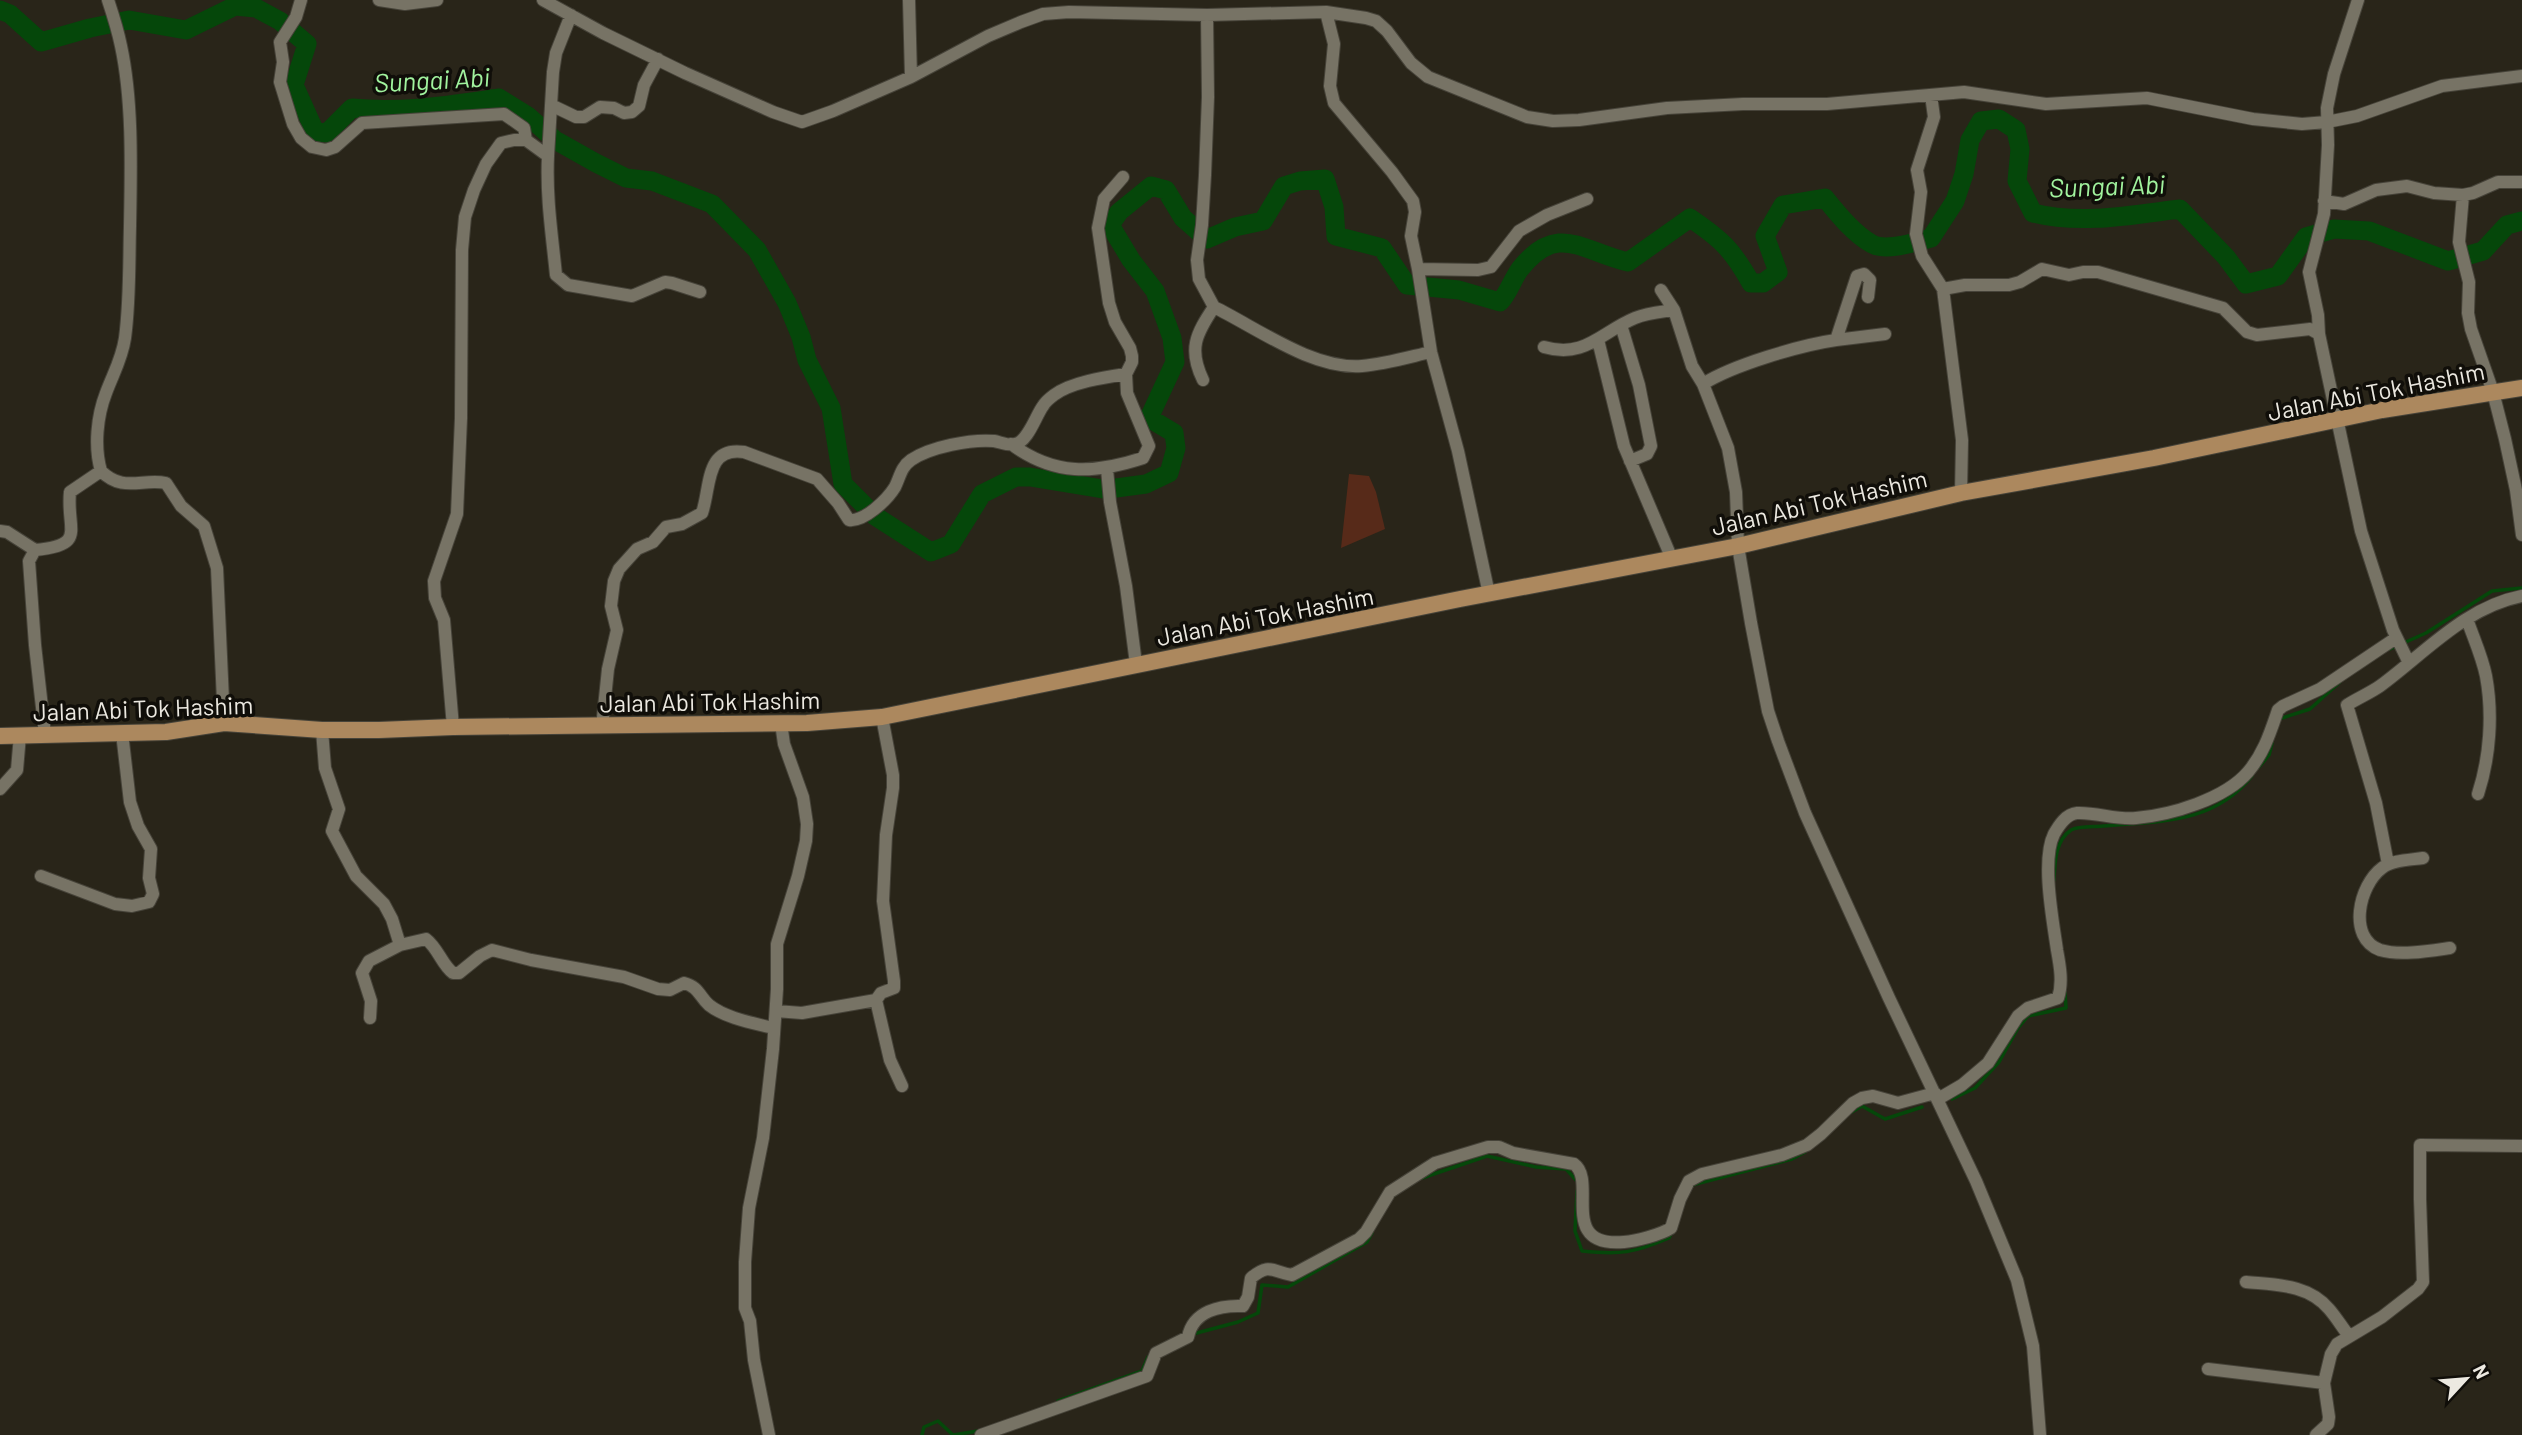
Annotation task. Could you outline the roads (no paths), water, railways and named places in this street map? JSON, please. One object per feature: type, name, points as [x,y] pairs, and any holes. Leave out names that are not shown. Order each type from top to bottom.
[{"type":"main road","name":"Jalan Abi Tok Hashim","points":[[0,736],[166,732],[224,723],[322,730],[780,723],[882,717],[1136,664],[1738,546],[1961,493],[2154,458],[2404,406],[2522,388]]},
{"type":"street","points":[[108,0],[120,42],[130,136],[129,290],[121,359],[106,391],[97,452],[101,471],[118,482],[166,484],[181,506],[204,526],[217,568],[224,723]]},
{"type":"street","points":[[301,0],[296,17],[280,42],[283,67],[280,82],[298,133],[304,142],[312,147],[326,150],[335,147],[362,123],[504,114],[524,128],[526,140]]},
{"type":"street","points":[[379,0],[405,4],[437,0]]},
{"type":"street","points":[[543,0],[603,33],[729,93],[802,122],[911,76],[988,36],[1043,14],[1069,12],[1207,15],[1326,12],[1376,20],[1411,62],[1428,77],[1527,117],[1542,120],[1579,120],[1667,108],[1743,104],[1828,104],[1964,92],[2061,105],[2147,99],[2283,123],[2327,122],[2357,116],[2442,86],[2522,76]]},
{"type":"street","points":[[909,0],[911,76]]},
{"type":"street","points":[[2358,0],[2334,74],[2327,108],[2324,208],[2319,239],[2309,272],[2319,334],[2361,531],[2398,640],[2408,661]]},
{"type":"street","points":[[1326,12],[1334,44],[1331,94],[1338,110],[1363,136],[1413,201],[1415,212],[1411,236],[1431,352],[1458,451],[1489,594]]},
{"type":"street","points":[[571,15],[556,53],[549,138],[548,216],[556,275],[568,285],[632,296],[665,282],[700,292]]},
{"type":"street","points":[[1207,15],[1208,97],[1202,225],[1197,260],[1199,279],[1214,307],[1268,337],[1326,362],[1361,366],[1431,352]]},
{"type":"street","points":[[551,112],[584,117],[600,107],[614,108],[624,113],[632,112],[639,106],[644,85],[658,59]]},
{"type":"street","points":[[1931,95],[1934,117],[1917,170],[1921,192],[1916,234],[1922,256],[1943,289],[1962,440],[1961,493]]},
{"type":"street","points":[[453,727],[444,620],[435,598],[434,581],[457,514],[463,230],[474,190],[495,149],[501,143],[526,140],[548,156]]},
{"type":"street","points":[[1011,444],[1027,456],[1059,467],[1107,469],[1143,458],[1149,446],[1127,393],[1126,373],[1132,356],[1115,323],[1109,303],[1098,228],[1104,199],[1122,177]]},
{"type":"street","points":[[2324,208],[2344,204],[2376,190],[2407,187],[2434,193],[2463,195],[2498,182],[2522,182]]},
{"type":"street","points":[[2463,195],[2459,242],[2469,282],[2468,313],[2493,392],[2512,469],[2522,534]]},
{"type":"street","points":[[1419,275],[1491,267],[1519,231],[1547,215],[1587,199]]},
{"type":"street","points":[[1943,289],[1965,285],[2008,285],[2025,280],[2042,269],[2069,275],[2083,271],[2098,272],[2223,308],[2247,332],[2257,335],[2311,329],[2319,334]]},
{"type":"street","points":[[1836,340],[1857,276],[1864,274],[1870,280],[1868,296]]},
{"type":"street","points":[[1661,290],[1674,310],[1692,366],[1703,384],[1732,466],[1738,546],[1768,711],[1790,775],[1889,998],[1976,1181],[2017,1280],[2033,1346],[2040,1435]]},
{"type":"street","points":[[1203,380],[1194,359],[1195,344],[1202,324],[1214,307]]},
{"type":"street","points":[[1544,347],[1567,351],[1582,348],[1638,316],[1674,310]]},
{"type":"street","points":[[1621,325],[1639,385],[1651,446],[1647,454],[1630,461]]},
{"type":"street","points":[[1703,384],[1724,373],[1759,361],[1836,340],[1885,334]]},
{"type":"street","points":[[1598,340],[1630,461],[1672,559]]},
{"type":"street","points":[[602,727],[608,669],[617,630],[611,606],[614,582],[619,569],[637,550],[653,542],[666,527],[682,524],[702,513],[712,467],[722,454],[731,450],[744,452],[817,479],[849,520],[856,520],[880,505],[894,489],[905,465],[925,452],[977,442],[1011,444],[1021,441],[1043,405],[1058,392],[1126,373]]},
{"type":"street","points":[[1107,469],[1136,664]]},
{"type":"street","points":[[0,531],[7,532],[35,550],[59,547],[69,541],[72,532],[70,492],[101,471]]},
{"type":"street","points":[[35,550],[29,561],[28,573],[45,734]]},
{"type":"street","points":[[2388,864],[2376,803],[2347,705],[2378,688],[2408,661],[2467,619],[2497,603],[2522,596]]},
{"type":"street","points":[[2467,619],[2483,665],[2488,703],[2488,757],[2478,794]]},
{"type":"street","points":[[981,1435],[1147,1376],[1156,1353],[1189,1333],[1202,1314],[1243,1306],[1248,1297],[1251,1278],[1265,1268],[1292,1275],[1359,1239],[1390,1192],[1434,1163],[1488,1147],[1499,1147],[1513,1153],[1574,1164],[1580,1172],[1584,1222],[1588,1233],[1604,1241],[1634,1241],[1671,1228],[1689,1181],[1702,1174],[1782,1154],[1807,1144],[1862,1098],[1873,1096],[1898,1103],[1936,1096],[1962,1085],[1988,1063],[2018,1016],[2028,1008],[2058,998],[2061,986],[2052,921],[2049,849],[2053,836],[2066,817],[2076,813],[2135,818],[2160,814],[2209,799],[2239,781],[2248,772],[2266,746],[2278,710],[2320,689],[2398,640]]},
{"type":"street","points":[[776,1011],[802,1013],[876,1000],[881,993],[894,988],[883,901],[886,835],[893,775],[882,717]]},
{"type":"street","points":[[769,1435],[754,1360],[750,1321],[745,1308],[745,1262],[749,1208],[763,1138],[776,1011],[777,944],[798,876],[807,824],[803,797],[784,744],[780,723]]},
{"type":"street","points":[[322,730],[325,768],[339,809],[332,831],[356,876],[384,904],[400,945]]},
{"type":"street","points":[[41,876],[85,894],[124,905],[149,902],[153,894],[149,878],[151,849],[130,802],[122,733]]},
{"type":"street","points":[[0,789],[17,770],[20,735]]},
{"type":"street","points":[[2423,858],[2388,864],[2372,876],[2361,898],[2363,935],[2367,941],[2382,950],[2449,948]]},
{"type":"street","points":[[370,1018],[371,1001],[362,976],[365,965],[400,945],[426,939],[453,973],[459,972],[492,950],[624,977],[658,989],[670,990],[684,983],[698,989],[705,1000],[716,1009],[773,1028]]},
{"type":"street","points":[[876,1000],[890,1060],[902,1086]]},
{"type":"street","points":[[2316,1435],[2328,1424],[2324,1383],[2331,1354],[2337,1344],[2382,1317],[2413,1294],[2423,1282],[2420,1145],[2522,1146]]},
{"type":"street","points":[[2246,1282],[2291,1287],[2314,1295],[2328,1308],[2349,1336]]},
{"type":"street","points":[[2208,1369],[2324,1383]]},
{"type":"waterway","name":"Sungai Abi","points":[[0,10],[10,14],[41,42],[129,20],[186,30],[235,6],[256,8],[280,21],[307,44],[294,85],[315,132],[327,133],[352,108],[407,109],[499,98],[528,116],[555,140],[626,178],[652,181],[712,204],[757,250],[787,303],[807,360],[831,408],[843,484],[875,516],[931,552],[951,544],[982,494],[1016,477],[1103,489]]},
{"type":"waterway","name":"Sungai Abi","points":[[1116,488],[1146,484],[1169,473],[1176,448],[1174,433],[1149,418],[1175,362],[1172,338],[1155,291],[1131,260],[1110,225],[1119,212],[1151,186],[1166,190],[1183,218],[1207,239],[1235,227],[1263,221],[1284,186],[1300,181],[1325,179],[1334,207],[1336,236],[1382,248],[1407,285],[1459,290],[1500,302],[1520,269],[1547,246],[1571,244],[1628,262],[1690,218],[1725,246],[1751,283],[1763,283],[1778,272],[1765,236],[1783,205],[1825,198],[1865,240],[1878,246],[1901,246],[1931,238],[1955,201],[1964,174],[1970,140],[1981,121],[1999,119],[2016,130],[2020,149],[2017,181],[2033,213],[2088,219],[2180,209],[2226,257],[2246,284],[2278,276],[2306,237],[2334,229],[2369,231],[2448,261],[2483,251],[2507,225],[2522,221]]},
{"type":"waterway","points":[[2390,649],[2426,633],[2492,591],[2522,588]]},
{"type":"waterway","points":[[2279,719],[2310,709],[2340,682]]},
{"type":"waterway","points":[[2259,767],[2269,755],[2272,743]]},
{"type":"waterway","points":[[2054,880],[2059,846],[2071,830],[2184,818],[2220,804],[2237,792],[2252,776]]},
{"type":"waterway","points":[[1952,1099],[1975,1088],[1999,1062],[2028,1016],[2066,1008],[2065,992]]},
{"type":"waterway","points":[[1850,1113],[1862,1106],[1885,1119],[1922,1107]]},
{"type":"waterway","points":[[1692,1185],[1792,1159],[1805,1152]]},
{"type":"waterway","points":[[1422,1178],[1487,1156],[1536,1167],[1566,1169],[1576,1180]]},
{"type":"waterway","points":[[1577,1191],[1575,1231],[1582,1251],[1627,1252],[1657,1243],[1669,1238],[1671,1234]]},
{"type":"waterway","points":[[1193,1334],[1238,1322],[1258,1313],[1262,1285],[1288,1287],[1367,1242],[1372,1233]]},
{"type":"waterway","points":[[1058,1401],[1142,1371],[1148,1357]]},
{"type":"waterway","points":[[922,1435],[924,1427],[938,1421],[953,1435],[978,1431]]}]
